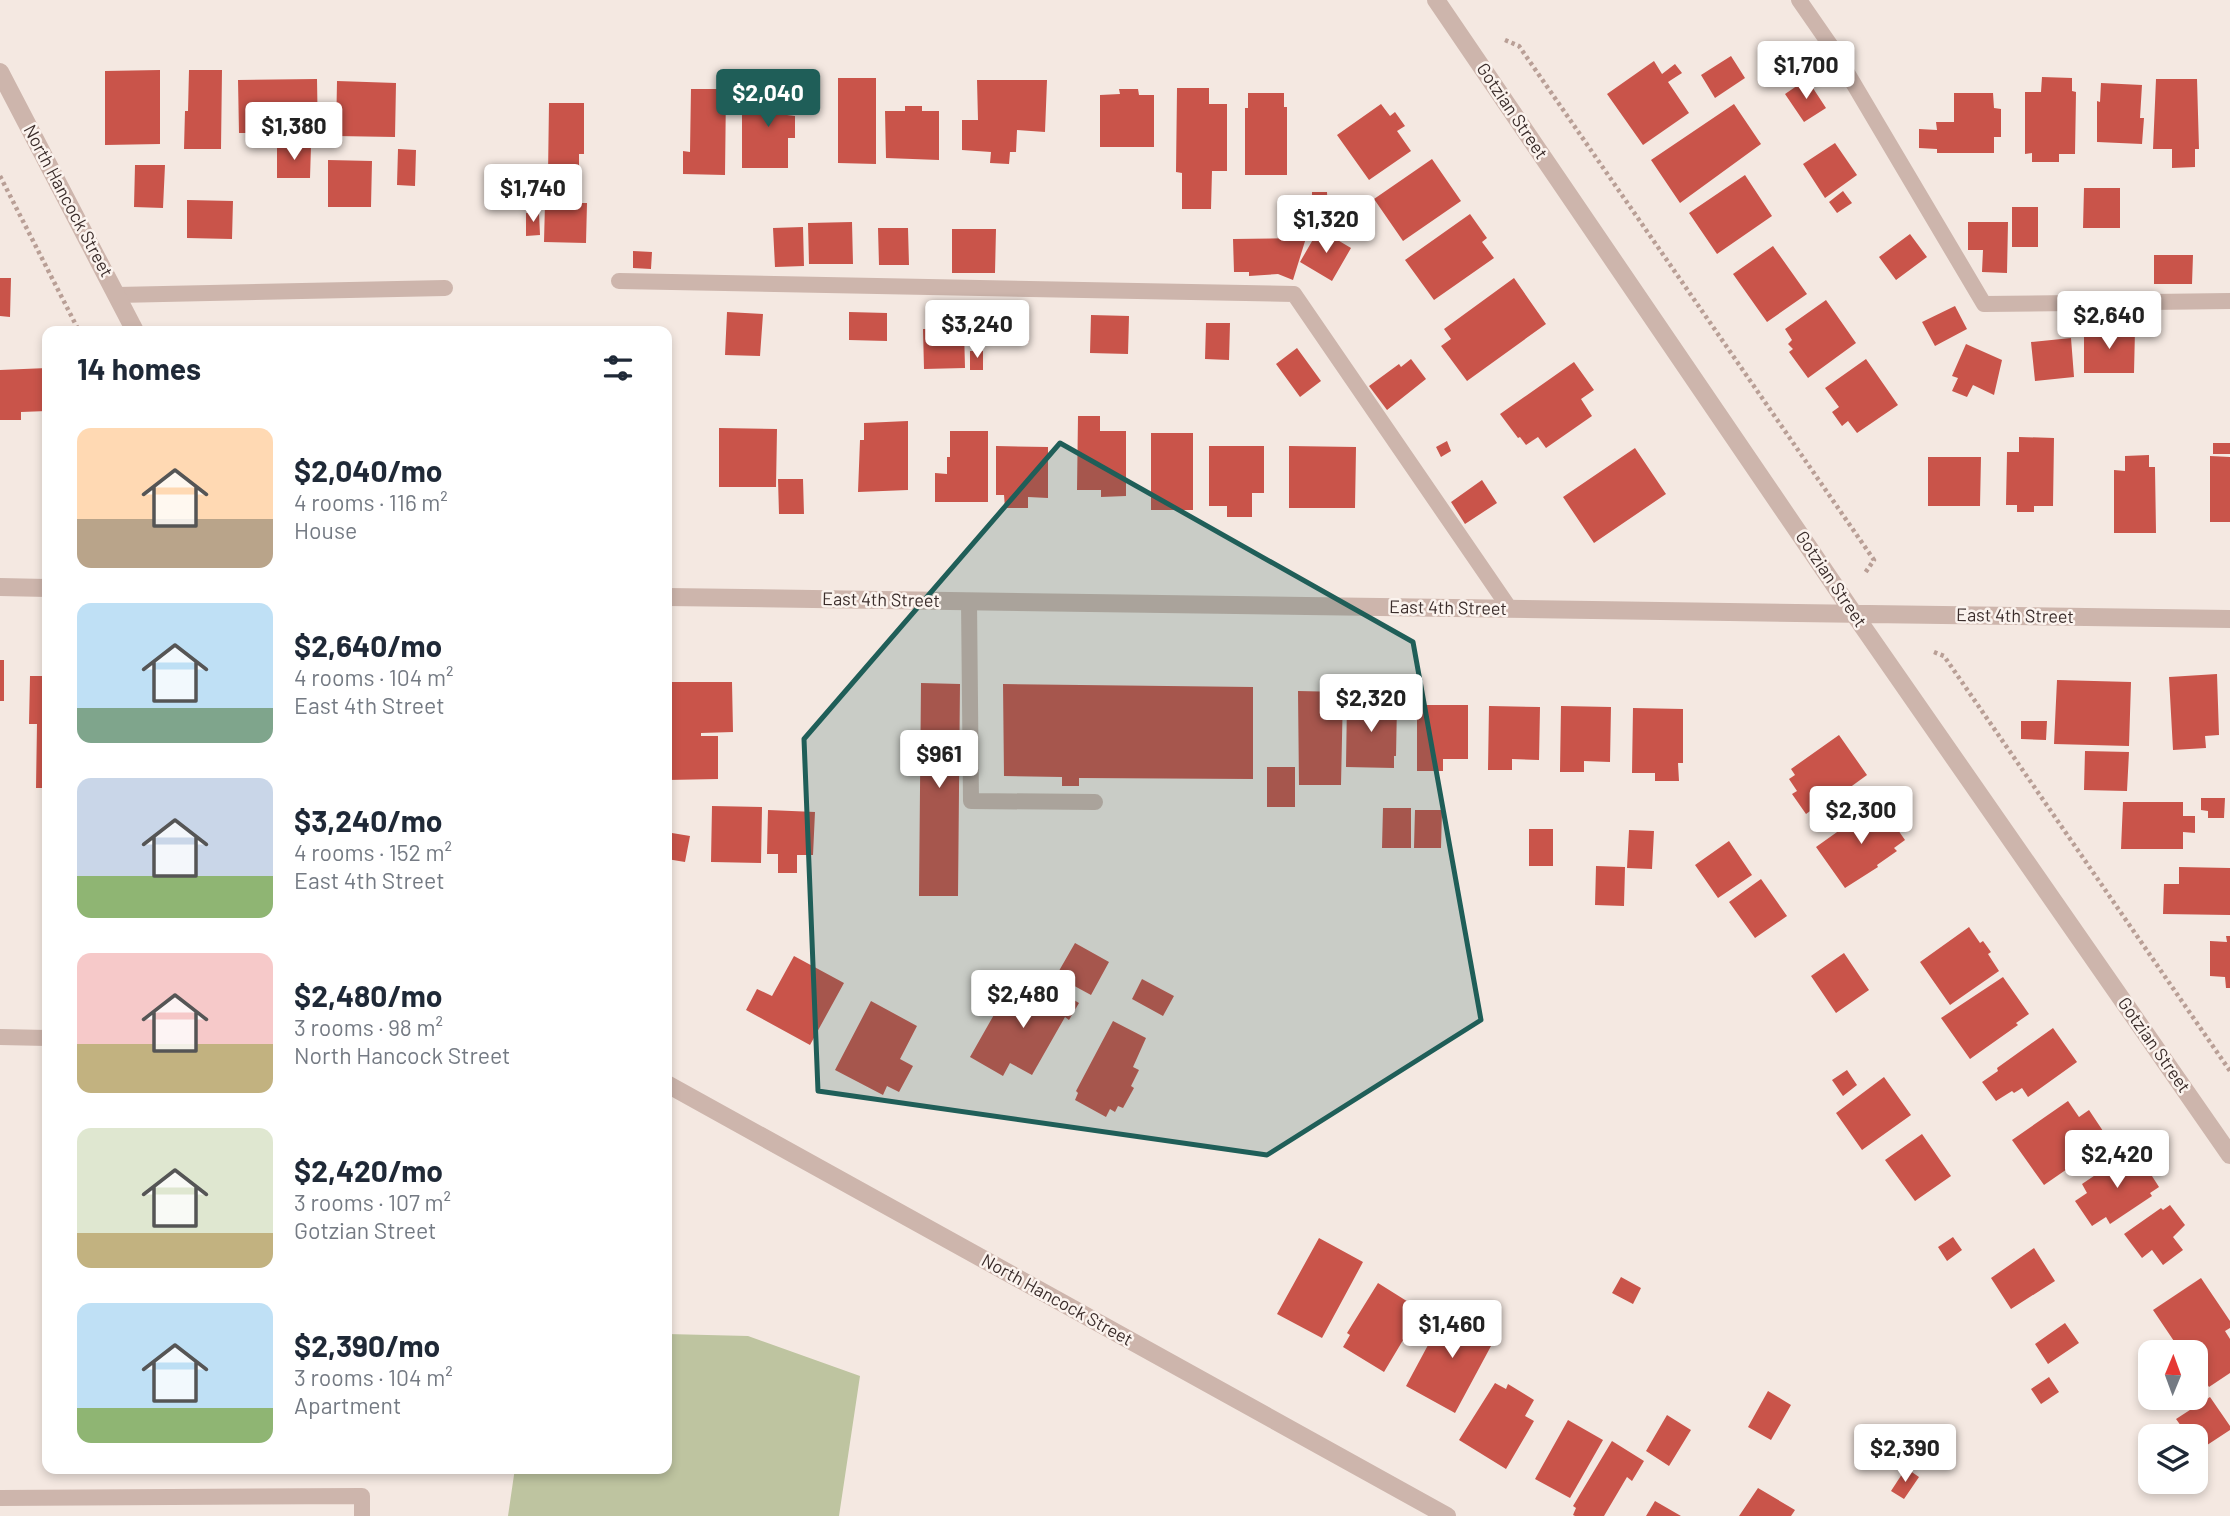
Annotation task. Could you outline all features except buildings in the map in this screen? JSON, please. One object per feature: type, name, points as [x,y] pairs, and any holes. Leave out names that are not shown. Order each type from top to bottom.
[{"type":"street","name":"Gotzian Street","points":[[1436,0],[1854,614],[2230,1155]]},
{"type":"street","name":"North Hancock Street","points":[[0,72],[132,326]]},
{"type":"street","points":[[0,587],[42,588]]},
{"type":"street","name":"East 4th Street","points":[[672,597],[2230,619]]},
{"type":"street","name":"North Hancock Street","points":[[672,1087],[1447,1516]]},
{"type":"lane","points":[[1800,0],[1833,49],[1984,304],[2230,301]]},
{"type":"lane","points":[[620,281],[1294,294],[1510,609]]},
{"type":"lane","points":[[117,295],[445,288]]},
{"type":"lane","points":[[969,601],[971,801],[1095,802]]},
{"type":"lane","points":[[0,1037],[42,1038]]},
{"type":"lane","points":[[0,1498],[362,1496],[362,1516]]},
{"type":"path","points":[[1506,40],[1519,46],[1874,560],[1865,573]]},
{"type":"path","points":[[0,176],[76,326]]},
{"type":"path","points":[[1934,652],[1944,656],[2230,1071]]},
{"type":"highlighted area","points":[[1060,443],[1413,642],[1481,1020],[1267,1155],[818,1091],[804,739]]},
{"type":"green space","points":[[672,1334],[748,1336],[860,1376],[839,1516],[508,1516],[514,1474],[672,1474]]}]
